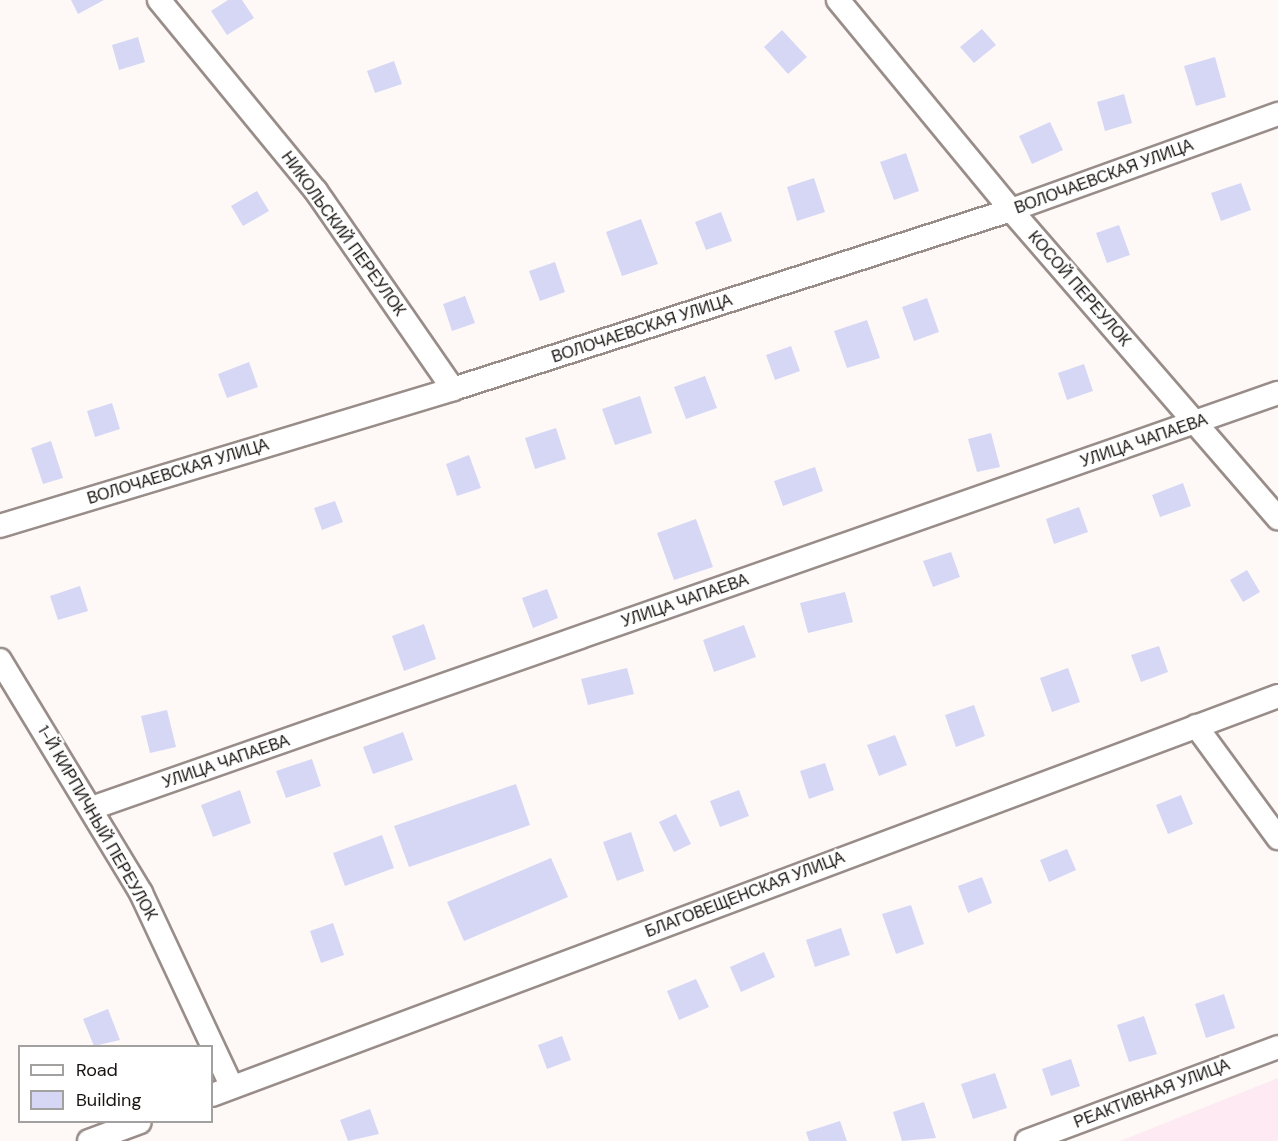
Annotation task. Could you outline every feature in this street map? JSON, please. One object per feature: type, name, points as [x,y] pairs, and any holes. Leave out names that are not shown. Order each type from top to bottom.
[{"type":"street","name":"НИКОЛЬСКИЙ ПЕРЕУЛОК","points":[[159,0],[316,191],[453,389]]},
{"type":"street","name":"КОСОЙ ПЕРЕУЛОК","points":[[838,0],[1011,210],[1278,518]]},
{"type":"street","name":"ВОЛОЧАЕВСКАЯ УЛИЦА","points":[[0,526],[453,389],[1011,210],[1278,114]]},
{"type":"street","name":"УЛИЦА ЧАПАЕВА","points":[[92,808],[1278,393]]},
{"type":"street","name":"1-Й КИРПИЧНЫЙ ПЕРЕУЛОК","points":[[0,660],[92,808],[141,893],[203,1045]]},
{"type":"street","name":"БЛАГОВЕЩЕНСКАЯ УЛИЦА","points":[[222,1091],[1278,696]]},
{"type":"street","points":[[1196,726],[1278,838]]},
{"type":"street","name":"РЕАКТИВНАЯ УЛИЦА","points":[[1027,1141],[1278,1047]]},
{"type":"street","name":"1-Й КИРПИЧНЫЙ ПЕРЕУЛОК","points":[[213,1069],[222,1091]]},
{"type":"street","points":[[89,1141],[137,1123]]},
{"type":"shaded area","points":[[1278,1078],[1278,1141],[1120,1141]]},
{"type":"building","points":[[71,0],[104,0],[78,14]]},
{"type":"building","points":[[228,0],[242,0],[254,18],[227,35],[211,11]]},
{"type":"building","points":[[982,29],[996,45],[974,63],[960,47]]},
{"type":"building","points":[[782,30],[807,57],[788,74],[764,47]]},
{"type":"building","points":[[138,37],[145,62],[119,70],[112,45]]},
{"type":"building","points":[[1215,57],[1226,97],[1196,106],[1184,66]]},
{"type":"building","points":[[394,61],[402,84],[375,93],[367,71]]},
{"type":"building","points":[[1124,94],[1132,123],[1105,131],[1097,102]]},
{"type":"building","points":[[1050,122],[1063,150],[1032,164],[1019,136]]},
{"type":"building","points":[[906,153],[919,191],[894,200],[880,162]]},
{"type":"building","points":[[814,178],[825,212],[797,221],[787,187]]},
{"type":"building","points":[[1241,183],[1251,210],[1221,221],[1211,193]]},
{"type":"building","points":[[257,191],[269,211],[243,226],[231,206]]},
{"type":"building","points":[[721,212],[732,241],[706,250],[695,222]]},
{"type":"building","points":[[641,219],[658,264],[622,276],[606,232]]},
{"type":"building","points":[[1119,225],[1130,255],[1107,263],[1096,233]]},
{"type":"building","points":[[555,262],[565,292],[540,301],[529,271]]},
{"type":"building","points":[[465,296],[475,323],[452,331],[443,304]]},
{"type":"building","points":[[927,298],[939,332],[914,341],[902,307]]},
{"type":"building","points":[[867,320],[880,358],[847,368],[834,331]]},
{"type":"building","points":[[791,346],[800,371],[775,380],[766,355]]},
{"type":"building","points":[[249,362],[258,387],[227,398],[218,374]]},
{"type":"building","points":[[1084,364],[1093,391],[1067,400],[1058,373]]},
{"type":"building","points":[[705,376],[717,408],[686,419],[674,387]]},
{"type":"building","points":[[640,396],[652,433],[615,445],[602,409]]},
{"type":"building","points":[[112,403],[120,429],[95,437],[87,411]]},
{"type":"building","points":[[556,428],[566,459],[535,469],[525,438]]},
{"type":"building","points":[[991,433],[1000,467],[977,472],[968,439]]},
{"type":"building","points":[[51,441],[63,478],[43,484],[31,448]]},
{"type":"building","points":[[469,455],[481,488],[457,496],[446,464]]},
{"type":"building","points":[[815,467],[823,491],[783,506],[774,481]]},
{"type":"building","points":[[1183,483],[1191,506],[1160,517],[1152,495]]},
{"type":"building","points":[[335,501],[343,522],[322,530],[314,508]]},
{"type":"building","points":[[1079,507],[1088,532],[1054,544],[1046,519]]},
{"type":"building","points":[[696,519],[713,567],[674,580],[657,533]]},
{"type":"building","points":[[951,552],[960,577],[933,587],[923,561]]},
{"type":"building","points":[[1247,570],[1260,592],[1243,602],[1230,580]]},
{"type":"building","points":[[80,586],[88,611],[58,620],[50,596]]},
{"type":"building","points":[[547,589],[558,618],[533,628],[522,598]]},
{"type":"building","points":[[845,592],[853,622],[808,633],[800,603]]},
{"type":"building","points":[[424,624],[436,659],[404,671],[392,636]]},
{"type":"building","points":[[744,625],[756,657],[714,672],[703,640]]},
{"type":"building","points":[[1159,646],[1168,672],[1141,682],[1131,655]]},
{"type":"building","points":[[627,668],[634,694],[588,705],[581,679]]},
{"type":"building","points":[[1068,668],[1080,702],[1052,712],[1040,678]]},
{"type":"building","points":[[974,705],[985,736],[956,747],[945,715]]},
{"type":"building","points":[[167,710],[176,747],[150,753],[141,716]]},
{"type":"building","points":[[403,732],[413,760],[373,774],[363,747]]},
{"type":"building","points":[[895,735],[907,765],[879,776],[867,745]]},
{"type":"building","points":[[312,759],[321,786],[286,798],[276,771]]},
{"type":"building","points":[[825,763],[834,790],[809,799],[800,771]]},
{"type":"building","points":[[516,784],[530,825],[409,867],[394,826]]},
{"type":"building","points":[[240,790],[251,823],[213,837],[201,805]]},
{"type":"building","points":[[739,790],[749,816],[720,827],[710,801]]},
{"type":"building","points":[[1181,795],[1193,824],[1168,834],[1156,805]]},
{"type":"building","points":[[676,814],[691,844],[674,852],[659,822]]},
{"type":"building","points":[[631,832],[644,871],[617,881],[603,842]]},
{"type":"building","points":[[382,835],[394,868],[345,886],[333,853]]},
{"type":"building","points":[[1067,849],[1076,870],[1049,882],[1040,860]]},
{"type":"building","points":[[551,858],[568,897],[464,941],[447,902]]},
{"type":"building","points":[[982,877],[992,903],[968,913],[958,886]]},
{"type":"building","points":[[911,905],[924,944],[896,954],[882,914]]},
{"type":"building","points":[[333,923],[344,955],[321,963],[310,931]]},
{"type":"building","points":[[841,928],[850,955],[815,967],[806,940]]},
{"type":"building","points":[[764,952],[775,977],[741,992],[730,967]]},
{"type":"building","points":[[696,979],[709,1007],[679,1020],[667,991]]},
{"type":"building","points":[[1224,994],[1235,1028],[1206,1038],[1195,1004]]},
{"type":"building","points":[[108,1009],[120,1040],[94,1045],[83,1019]]},
{"type":"building","points":[[1144,1016],[1157,1054],[1129,1062],[1117,1025]]},
{"type":"building","points":[[562,1036],[571,1060],[547,1069],[538,1045]]},
{"type":"building","points":[[1071,1059],[1080,1086],[1051,1096],[1042,1069]]},
{"type":"building","points":[[995,1073],[1007,1108],[973,1119],[961,1084]]},
{"type":"building","points":[[924,1102],[936,1138],[902,1141],[893,1112]]},
{"type":"building","points":[[370,1109],[379,1134],[348,1141],[340,1120]]},
{"type":"building","points":[[840,1121],[847,1141],[809,1141],[806,1132]]}]
